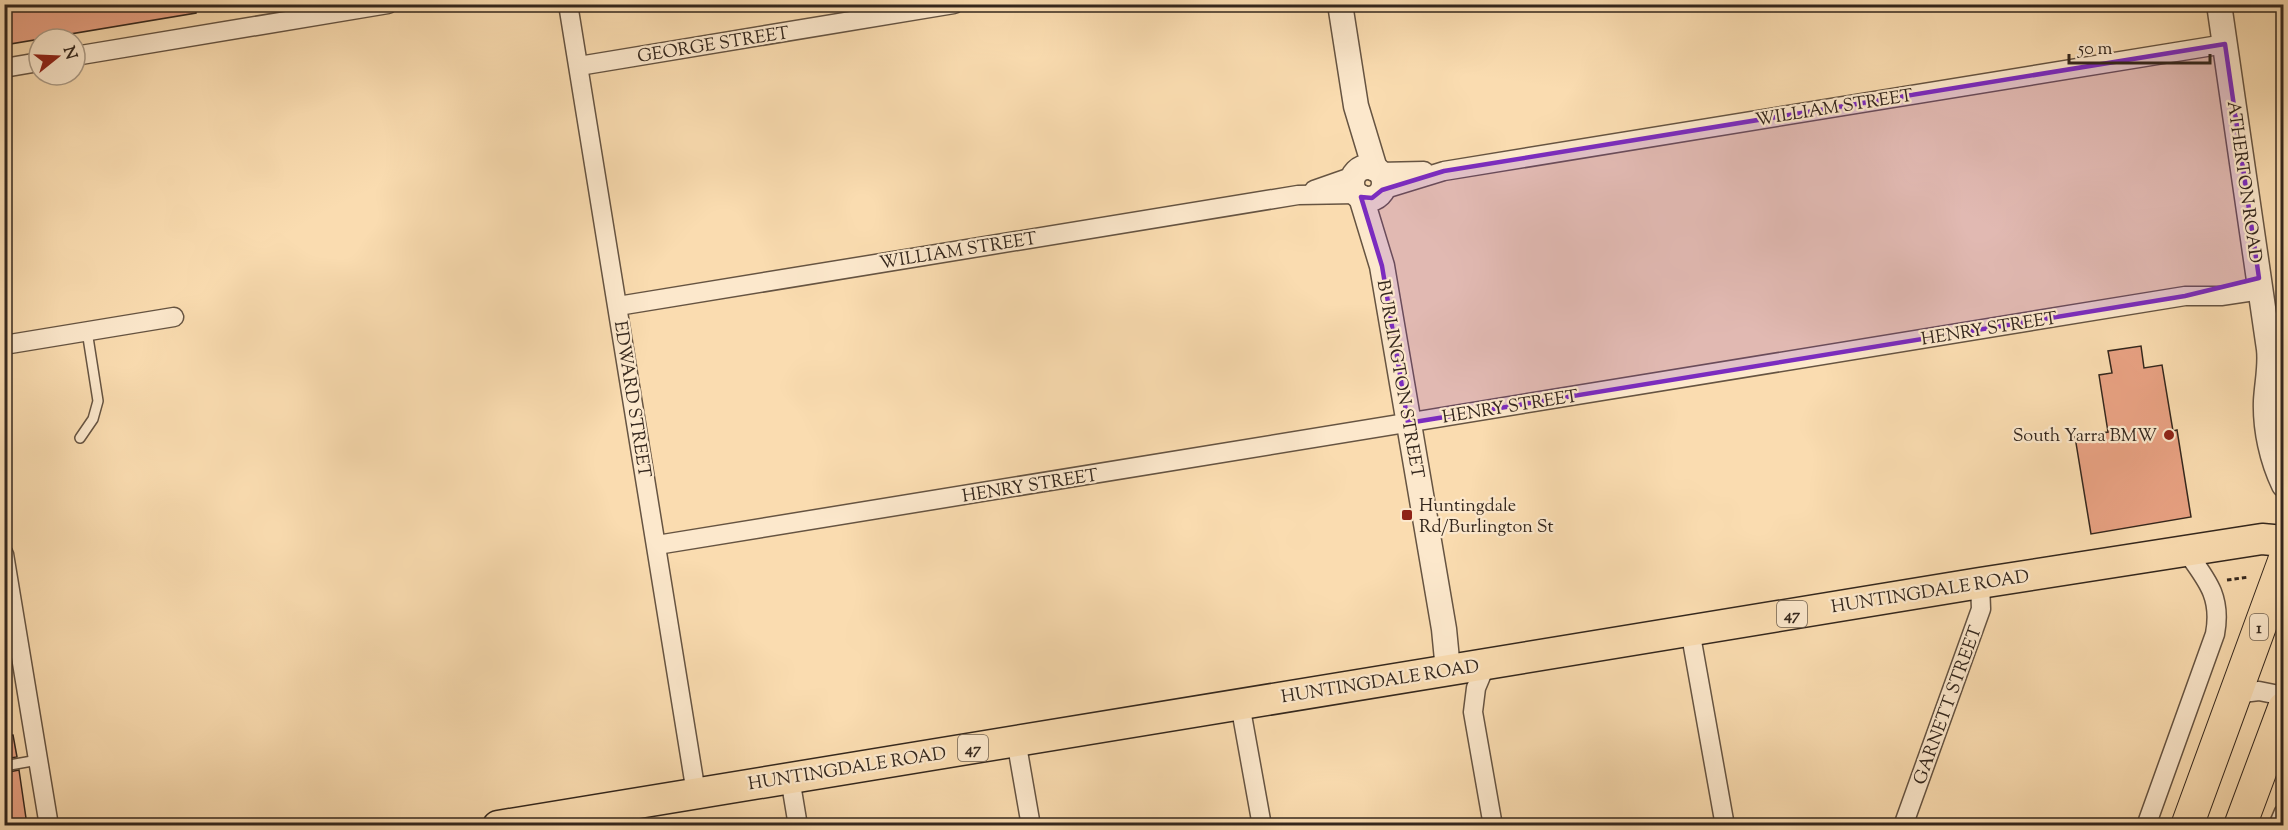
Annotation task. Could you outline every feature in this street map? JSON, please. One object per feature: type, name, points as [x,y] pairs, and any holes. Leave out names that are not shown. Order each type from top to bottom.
[{"type":"highway","name":"1","points":[[2187,825],[2234,694],[2278,541]]},
{"type":"highway","points":[[2240,825],[2283,708]]},
{"type":"main road","name":"HUNTINGDALE ROAD","points":[[498,825],[565,820],[696,793],[1690,630],[2186,551],[2278,541]]},
{"type":"street","points":[[87,54],[388,4]]},
{"type":"street","name":"EDWARD STREET","points":[[568,4],[696,793]]},
{"type":"street","name":"GEORGE STREET","points":[[579,66],[954,4]]},
{"type":"street","name":"BURLINGTON STREET","points":[[1340,4],[1444,629],[1448,670]]},
{"type":"street","name":"ATHERTON ROAD","points":[[2219,4],[2260,284],[2283,402]]},
{"type":"street","name":"WILLIAM STREET","points":[[618,306],[2225,44]]},
{"type":"street","points":[[4,68],[27,64]]},
{"type":"street","name":"HENRY STREET","points":[[657,545],[2185,296],[2220,284],[2260,284]]},
{"type":"street","points":[[4,345],[174,317]]},
{"type":"street","name":"ATHERTON ROAD","points":[[2274,352],[2266,402],[2267,417],[2270,441],[2283,485]]},
{"type":"street","points":[[2146,825],[2217,623],[2216,603],[2211,586],[2186,551]]},
{"type":"street","points":[[4,554],[10,622],[49,825]]},
{"type":"street","name":"GARNETT STREET","points":[[1903,825],[1981,609],[1980,583]]},
{"type":"street","points":[[1690,630],[1725,825]]},
{"type":"street","points":[[1486,664],[1476,688],[1473,712],[1493,825]]},
{"type":"street","points":[[2234,694],[2259,691],[2283,696]]},
{"type":"street","points":[[1240,704],[1262,825]]},
{"type":"street","points":[[1016,740],[1031,825]]},
{"type":"street","points":[[790,778],[798,825]]},
{"type":"street","points":[[2278,825],[2283,812]]},
{"type":"lane","points":[[80,438],[93,419],[98,401],[87,331]]},
{"type":"lane","points":[[4,766],[38,760]]},
{"type":"path","points":[[2241,578],[2244,568]]},
{"type":"path","points":[[2221,581],[2249,577]]},
{"type":"highlighted area","points":[[2225,44],[2259,278],[2185,296],[1408,423],[1382,266],[1361,197],[1372,198],[1382,190],[1444,171]]},
{"type":"building","points":[[4,4],[196,4],[196,13],[87,31],[87,27],[27,27],[27,41],[4,45]]},
{"type":"building","points":[[2141,346],[2144,368],[2162,365],[2173,431],[2177,430],[2191,517],[2091,534],[2075,437],[2108,432],[2099,375],[2112,373],[2108,351]]},
{"type":"building","points":[[13,735],[17,757],[4,759],[4,736]]},
{"type":"building","points":[[19,770],[27,825],[4,825],[4,773]]},
{"type":"place","name":"South Yarra BMW","points":[[2169,435]]},
{"type":"place","name":"Huntingdale Rd/Burlington St","points":[[1407,515]]}]
